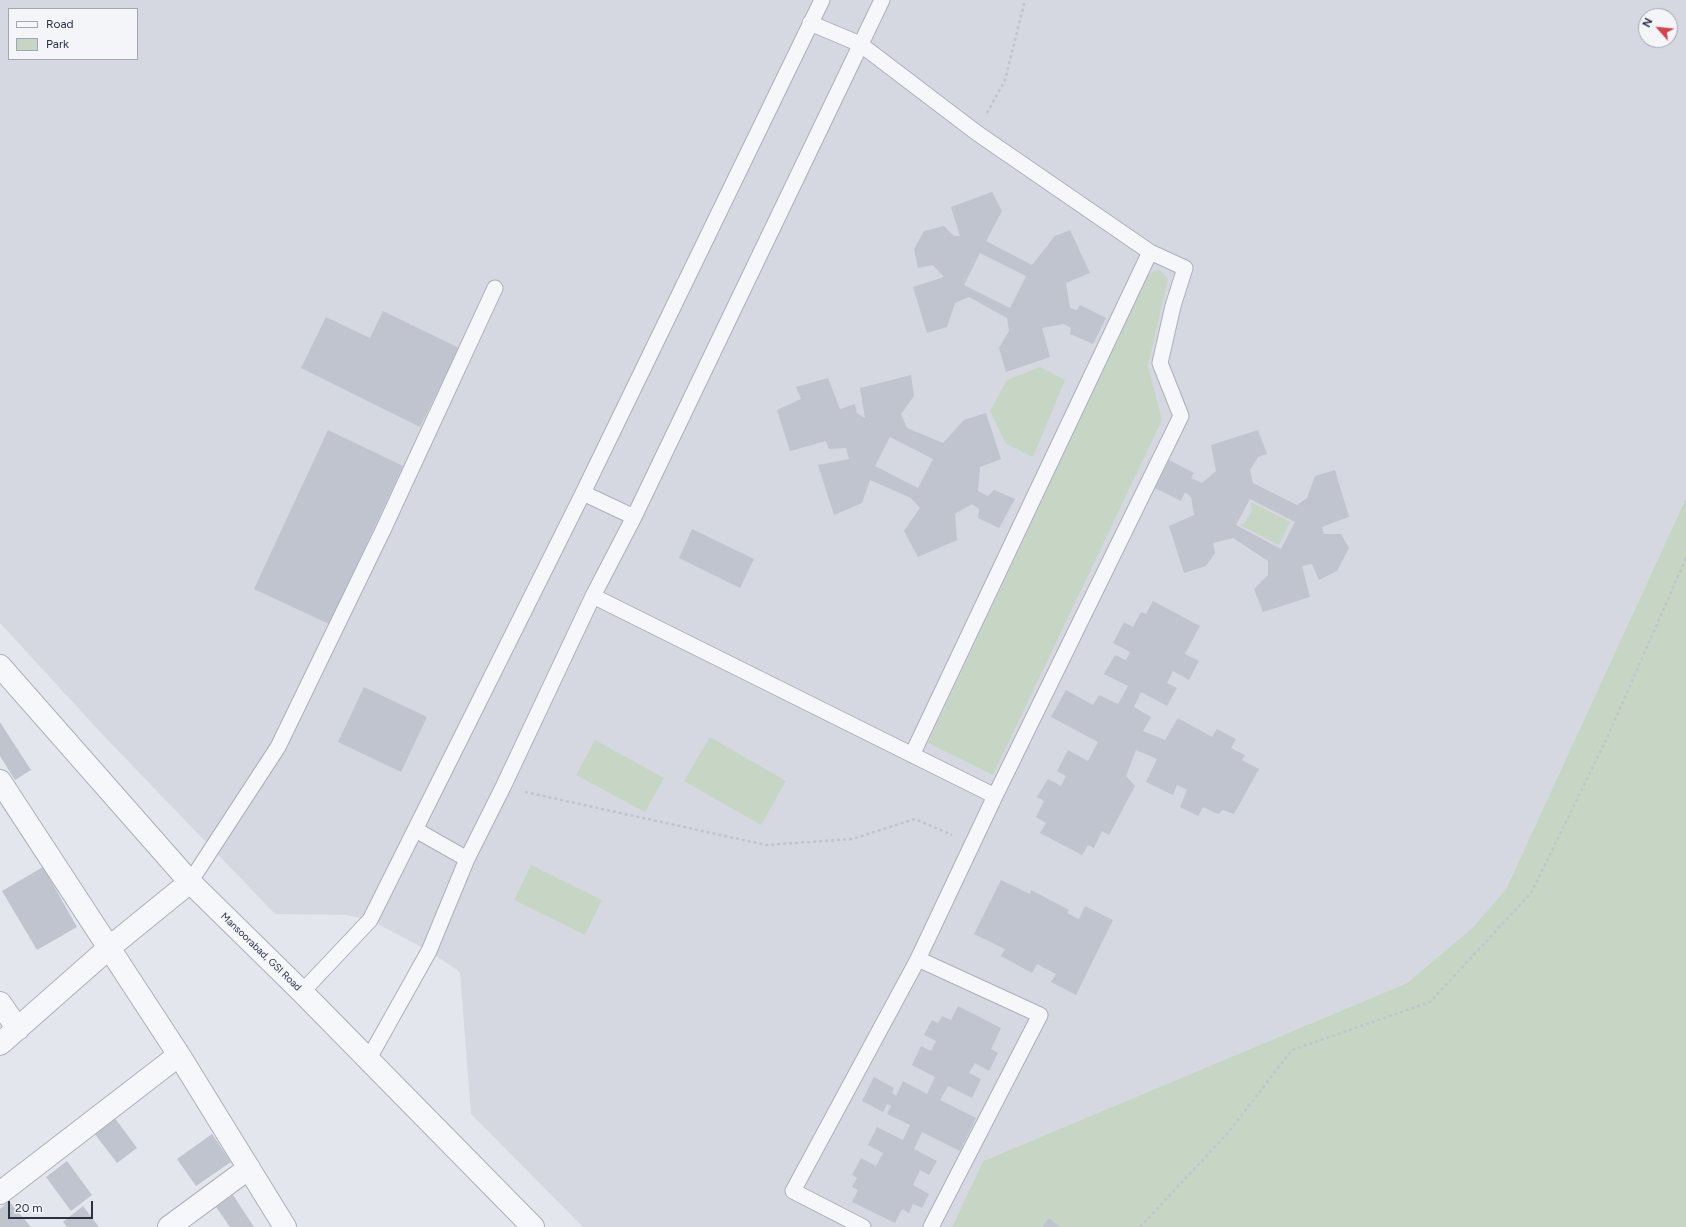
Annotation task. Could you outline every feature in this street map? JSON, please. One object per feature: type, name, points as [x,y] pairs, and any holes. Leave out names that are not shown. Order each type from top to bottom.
[{"type":"street","name":"Mansoorabad, GSI Road","points":[[0,666],[190,882],[302,992],[533,1227]]},
{"type":"street","points":[[0,781],[179,1054],[285,1227]]},
{"type":"street","points":[[0,1044],[110,947],[190,882]]},
{"type":"street","points":[[0,1003],[18,1029]]},
{"type":"street","points":[[0,1193],[179,1054]]},
{"type":"street","points":[[169,1227],[250,1168]]},
{"type":"lane","points":[[302,992],[370,920],[583,493],[822,0]]},
{"type":"lane","points":[[368,1060],[429,951],[466,859],[503,787],[594,596],[634,517],[882,0]]},
{"type":"lane","points":[[810,23],[860,44],[977,132],[1150,252],[1185,268],[1173,306],[1160,363],[1180,416],[972,843],[918,959],[793,1191],[863,1227]]},
{"type":"lane","points":[[912,755],[1150,252]]},
{"type":"lane","points":[[190,882],[278,746],[384,528],[495,288]]},
{"type":"lane","points":[[583,493],[634,517]]},
{"type":"lane","points":[[594,596],[995,796]]},
{"type":"lane","points":[[416,830],[466,859]]},
{"type":"lane","points":[[918,959],[1040,1015],[931,1227]]},
{"type":"path","points":[[977,132],[1005,80],[1025,0]]},
{"type":"path","points":[[1140,1227],[1227,1134],[1292,1050],[1430,1002],[1531,892],[1607,738],[1686,558]]},
{"type":"path","points":[[503,787],[766,845],[852,839],[915,819],[972,843]]},
{"type":"shaded area","points":[[0,0],[1686,0],[1686,498],[1506,889],[1473,927],[1407,983],[983,1161],[952,1227],[583,1227],[471,1114],[460,972],[429,951],[370,920],[347,915],[275,914],[103,735],[0,623]]},
{"type":"green space","points":[[1159,269],[1168,279],[1148,366],[1162,420],[993,775],[928,743],[1148,275]]},
{"type":"green space","points":[[1040,367],[1065,380],[1033,457],[1006,444],[990,411],[1007,380]]},
{"type":"green space","points":[[1686,498],[1686,1227],[952,1227],[983,1161],[1407,983],[1473,927],[1506,889]]},
{"type":"green space","points":[[1251,502],[1290,522],[1279,545],[1240,525],[1245,522],[1252,511]]},
{"type":"green space","points":[[710,737],[786,781],[761,825],[684,781]]},
{"type":"green space","points":[[595,740],[664,778],[645,812],[576,775]]},
{"type":"green space","points":[[531,865],[602,900],[585,935],[514,900]]},
{"type":"building","points":[[992,192],[1002,211],[986,241],[1032,265],[1055,236],[1070,230],[1090,273],[1066,283],[1070,308],[1077,310],[1080,305],[1106,318],[1093,344],[1070,334],[1071,328],[1064,324],[1042,328],[1050,357],[1006,372],[999,348],[1009,331],[1007,318],[969,297],[955,303],[947,327],[927,333],[913,287],[944,277],[933,265],[918,268],[914,249],[924,231],[944,226],[954,236],[960,236],[951,207]],"holes":[[[980,253],[1026,276],[1010,308],[964,285]]]},
{"type":"building","points":[[383,311],[459,348],[420,427],[301,368],[326,317],[370,338]]},
{"type":"building","points":[[911,375],[914,396],[901,414],[907,428],[943,443],[964,420],[986,413],[1001,459],[980,467],[978,491],[988,496],[994,490],[1015,499],[999,528],[978,518],[979,509],[972,504],[955,514],[957,540],[918,557],[904,531],[920,508],[911,498],[870,480],[862,503],[834,515],[818,465],[849,459],[846,448],[829,449],[826,441],[790,451],[777,410],[801,399],[796,387],[828,378],[840,409],[855,404],[857,413],[865,418],[860,388]],"holes":[[[890,437],[933,459],[918,488],[875,466]]]},
{"type":"building","points":[[328,430],[403,466],[329,624],[254,589]]},
{"type":"building","points":[[1258,430],[1267,454],[1258,457],[1250,470],[1253,483],[1297,505],[1307,498],[1315,476],[1335,470],[1349,517],[1322,527],[1324,534],[1341,534],[1349,548],[1337,571],[1319,580],[1312,564],[1302,566],[1310,597],[1263,612],[1254,589],[1268,575],[1268,561],[1233,538],[1213,543],[1215,553],[1206,566],[1184,573],[1169,526],[1194,515],[1191,497],[1185,492],[1181,501],[1155,488],[1169,460],[1194,473],[1191,478],[1202,483],[1216,471],[1211,445]],"holes":[[[1250,499],[1295,522],[1281,549],[1236,525]]]},
{"type":"building","points":[[692,529],[754,559],[740,588],[679,558]]},
{"type":"building","points":[[1153,601],[1200,626],[1185,654],[1199,661],[1189,680],[1173,671],[1167,683],[1177,688],[1167,706],[1141,692],[1134,707],[1151,717],[1143,731],[1165,740],[1178,718],[1212,737],[1217,729],[1236,739],[1231,748],[1245,755],[1242,760],[1259,769],[1234,814],[1223,810],[1218,814],[1203,807],[1198,816],[1180,807],[1187,790],[1177,785],[1173,795],[1146,782],[1157,759],[1136,750],[1126,776],[1135,786],[1109,835],[1102,831],[1094,848],[1088,845],[1082,855],[1040,833],[1046,823],[1036,817],[1044,801],[1037,797],[1048,779],[1061,786],[1066,776],[1057,771],[1068,750],[1088,761],[1098,742],[1051,717],[1066,690],[1093,705],[1099,695],[1118,704],[1128,686],[1104,674],[1115,655],[1126,660],[1130,652],[1113,643],[1124,622],[1133,627],[1141,612],[1146,614]]},
{"type":"building","points":[[364,687],[427,717],[401,772],[338,742]]},
{"type":"building","points":[[0,722],[31,770],[15,780],[0,756]]},
{"type":"building","points":[[43,867],[77,927],[37,950],[2,891]]},
{"type":"building","points":[[1001,880],[1030,894],[1031,890],[1069,910],[1067,913],[1079,919],[1085,906],[1113,920],[1076,995],[1051,982],[1056,974],[1037,964],[1032,973],[1001,956],[1005,949],[974,934]]},
{"type":"building","points":[[958,1006],[1001,1028],[991,1049],[998,1053],[989,1071],[975,1063],[969,1073],[981,1079],[972,1098],[948,1086],[940,1100],[976,1118],[960,1151],[922,1132],[914,1149],[937,1161],[929,1175],[920,1170],[913,1185],[929,1194],[922,1208],[913,1204],[909,1213],[902,1209],[895,1223],[852,1202],[858,1190],[852,1187],[857,1178],[852,1175],[861,1158],[876,1166],[883,1153],[868,1145],[877,1127],[903,1140],[910,1125],[887,1114],[891,1106],[887,1104],[883,1112],[862,1101],[874,1077],[894,1088],[892,1093],[896,1096],[903,1081],[927,1094],[935,1077],[912,1065],[921,1046],[931,1051],[936,1041],[924,1035],[932,1020],[938,1023],[942,1016],[951,1020]]},
{"type":"building","points":[[114,1117],[137,1148],[117,1163],[94,1133]]},
{"type":"building","points":[[212,1134],[231,1162],[196,1186],[177,1159]]},
{"type":"building","points":[[67,1161],[92,1195],[71,1211],[46,1177]]},
{"type":"building","points":[[233,1195],[254,1227],[230,1227],[216,1207]]},
{"type":"building","points":[[9,1201],[31,1227],[0,1227],[0,1209]]},
{"type":"building","points":[[83,1206],[99,1227],[67,1227],[63,1222]]},
{"type":"building","points":[[1049,1218],[1060,1227],[1042,1227]]}]
